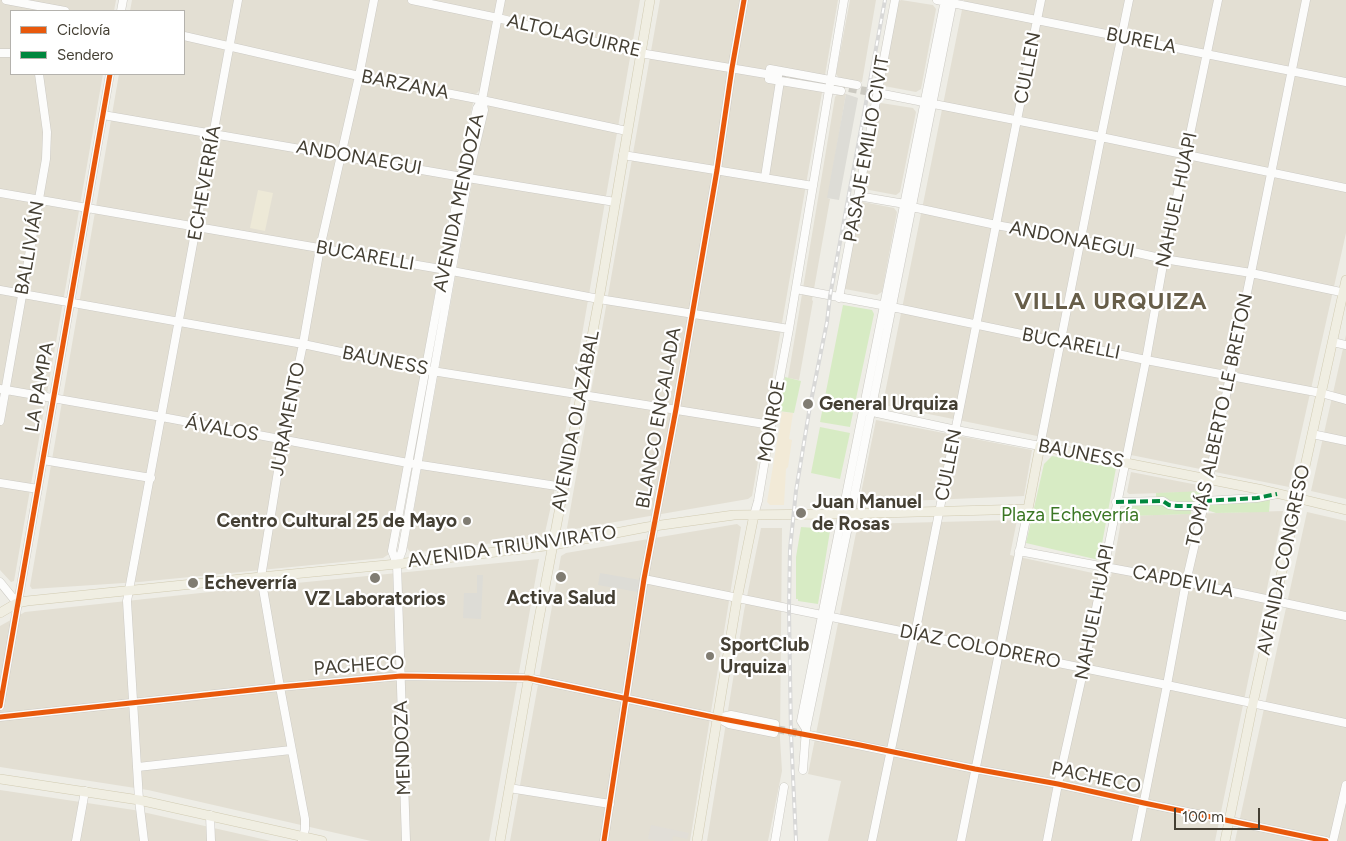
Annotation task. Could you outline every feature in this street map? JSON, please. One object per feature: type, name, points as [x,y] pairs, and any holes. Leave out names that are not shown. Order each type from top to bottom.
[{"type":"main road","name":"AVENIDA OLAZÁBAL","points":[[500,841],[528,678],[599,299],[650,0]]},
{"type":"main road","name":"AVENIDA CONGRESO","points":[[1225,841],[1253,703],[1345,293],[1346,280]]},
{"type":"main road","name":"BAUNESS","points":[[1040,446],[1298,499]]},
{"type":"main road","points":[[1028,509],[1040,446]]},
{"type":"main road","points":[[1298,499],[1346,510]]},
{"type":"main road","name":"AVENIDA TRIUNVIRATO","points":[[0,613],[18,603],[27,601],[397,564],[553,545],[655,526],[734,515],[1028,509]]},
{"type":"main road","name":"MONROE","points":[[697,841],[737,599],[754,515]]},
{"type":"main road","points":[[0,779],[139,800],[210,815],[302,839],[322,841]]},
{"type":"street","points":[[6,0],[61,10]]},
{"type":"street","name":"ECHEVERRÍA","points":[[144,841],[139,800],[127,601],[238,0]]},
{"type":"street","name":"JURAMENTO","points":[[302,839],[305,819],[261,577],[283,440],[320,248],[340,155],[360,76],[374,0]]},
{"type":"street","name":"ALTOLAGUIRRE","points":[[412,0],[498,18],[640,53],[734,68],[741,73],[779,78],[841,91]]},
{"type":"street","points":[[482,100],[501,0]]},
{"type":"street","name":"BLANCO ENCALADA","points":[[604,841],[644,580],[676,409],[744,0]]},
{"type":"street","name":"MONROE","points":[[754,515],[796,289],[844,0]]},
{"type":"street","name":"PASAJE EMILIO CIVIT","points":[[839,298],[879,94],[895,0]]},
{"type":"street","name":"CULLEN","points":[[872,841],[1041,0]]},
{"type":"street","points":[[1040,446],[1129,0]]},
{"type":"street","name":"NAHUEL HUAPI","points":[[1047,841],[1084,668],[1146,360],[1164,259],[1218,0]]},
{"type":"street","name":"TOMÁS ALBERTO LE BRETON","points":[[1136,841],[1186,582],[1306,0]]},
{"type":"street","points":[[908,206],[923,102],[946,1]]},
{"type":"street","points":[[803,770],[826,617],[908,206],[933,104],[946,1]]},
{"type":"street","name":"BURELA","points":[[946,1],[1346,82]]},
{"type":"street","name":"BARZANA","points":[[185,36],[360,76],[627,131]]},
{"type":"street","name":"ALTOLAGUIRRE","points":[[734,68],[742,64],[857,85]]},
{"type":"street","name":"BALLIVIÁN","points":[[0,421],[2,390],[22,294],[47,149],[47,132],[39,75]]},
{"type":"street","name":"LA PAMPA","points":[[0,706],[2,681],[18,603],[110,75]]},
{"type":"street","points":[[765,177],[779,78]]},
{"type":"street","points":[[879,94],[918,98],[923,102],[1346,188]]},
{"type":"street","name":"AVENIDA MENDOZA","points":[[397,564],[402,551],[417,464],[430,370],[465,177],[484,110],[482,100]]},
{"type":"street","name":"ANDONAEGUI","points":[[103,115],[615,202]]},
{"type":"street","points":[[623,155],[813,186]]},
{"type":"street","name":"BUCARELLI","points":[[0,193],[448,270],[599,299],[789,329]]},
{"type":"street","name":"ANDONAEGUI","points":[[858,196],[996,225],[1080,240],[1164,259],[1251,273],[1345,293]]},
{"type":"street","name":"BUCARELLI","points":[[796,289],[1346,400]]},
{"type":"street","name":"BAUNESS","points":[[0,290],[303,344],[430,370],[771,425]]},
{"type":"street","points":[[1333,342],[1346,344]]},
{"type":"street","name":"AVENIDA MENDOZA","points":[[397,564],[392,551],[408,463],[430,370]]},
{"type":"street","name":"ÁVALOS","points":[[2,390],[162,417],[408,463],[563,487]]},
{"type":"street","name":"BAUNESS","points":[[868,411],[1040,446]]},
{"type":"street","points":[[1312,434],[1346,440]]},
{"type":"street","points":[[43,460],[151,478]]},
{"type":"street","points":[[0,483],[38,490]]},
{"type":"street","points":[[1116,502],[1163,501],[1177,506],[1257,498],[1277,494]]},
{"type":"street","points":[[961,841],[1028,509]]},
{"type":"street","name":"CAPDEVILA","points":[[1019,551],[1186,582],[1346,616]]},
{"type":"street","name":"MENDOZA","points":[[397,564],[406,841]]},
{"type":"street","name":"DÍAZ COLODRERO","points":[[644,580],[1084,668],[1346,723]]},
{"type":"street","points":[[0,582],[18,603]]},
{"type":"street","name":"PACHECO","points":[[0,717],[401,676],[528,678],[765,727]]},
{"type":"street","name":"PACHECO","points":[[731,715],[775,724],[774,733],[729,724],[718,718],[731,715]]},
{"type":"street","name":"PACHECO","points":[[807,735],[848,748],[860,745],[1058,784],[1144,804],[1326,841]]},
{"type":"street","points":[[138,767],[292,750]]},
{"type":"street","points":[[1333,841],[1346,785]]},
{"type":"street","points":[[775,841],[784,787]]},
{"type":"street","points":[[509,788],[610,804]]},
{"type":"street","points":[[76,841],[85,791]]},
{"type":"street","points":[[210,815],[211,841]]},
{"type":"shaded area","points":[[0,0],[116,0],[114,10],[10,10],[10,75],[103,75],[14,581],[11,582],[0,570]]},
{"type":"shaded area","points":[[132,0],[640,0],[557,479],[544,537],[411,553],[407,548],[488,97],[486,92],[480,90],[475,95],[455,180],[389,554],[383,558],[139,582],[32,589],[30,586],[119,75],[185,75],[185,10],[130,10]]},
{"type":"shaded area","points":[[660,0],[838,0],[752,496],[748,499],[569,530],[567,528]]},
{"type":"shaded area","points":[[850,0],[876,0],[862,82],[839,78],[836,74]]},
{"type":"shaded area","points":[[901,0],[933,5],[936,9],[921,89],[916,92],[884,86],[882,82],[898,2]]},
{"type":"shaded area","points":[[964,0],[1346,0],[1346,233],[1289,487],[884,405]]},
{"type":"shaded area","points":[[839,92],[846,94],[799,380],[788,378],[835,97]]},
{"type":"shaded area","points":[[846,94],[858,98],[839,200],[827,198]]},
{"type":"shaded area","points":[[881,103],[913,108],[916,112],[900,192],[896,195],[864,189],[862,185],[878,105]]},
{"type":"shaded area","points":[[258,190],[273,193],[265,231],[250,228]]},
{"type":"shaded area","points":[[863,202],[894,208],[897,212],[882,292],[877,295],[845,289],[843,285],[859,204]]},
{"type":"shaded area","points":[[1346,335],[1346,499],[1311,491]]},
{"type":"shaded area","points":[[782,412],[793,413],[789,439],[792,440],[788,467],[786,469],[784,505],[770,505],[767,502]]},
{"type":"shaded area","points":[[876,420],[1032,450],[1024,496],[859,503]]},
{"type":"shaded area","points":[[1131,472],[1198,485],[1198,492],[1129,494],[1127,492]]},
{"type":"shaded area","points":[[1283,511],[1215,841],[828,841],[841,781],[808,774],[857,528],[861,524],[1017,520],[1010,555],[1111,577],[1122,516]]},
{"type":"shaded area","points":[[1307,512],[1346,521],[1346,841],[1235,841]]},
{"type":"shaded area","points":[[737,524],[741,527],[690,841],[510,841],[561,556],[566,553]]},
{"type":"shaded area","points":[[761,528],[782,528],[780,739],[782,771],[768,841],[707,841],[744,611]]},
{"type":"shaded area","points":[[539,559],[489,841],[371,841],[148,790],[0,767],[0,626],[25,612]]},
{"type":"shaded area","points":[[600,573],[640,580],[638,592],[598,585]]},
{"type":"shaded area","points":[[477,575],[483,575],[481,619],[463,618],[464,593],[477,593]]},
{"type":"shaded area","points":[[0,790],[134,810],[271,841],[0,841]]},
{"type":"shaded area","points":[[651,825],[689,833],[687,839],[673,836],[672,841],[656,841],[648,839]]},
{"type":"green space","points":[[843,305],[872,310],[874,314],[850,427],[820,422]]},
{"type":"green space","points":[[785,377],[801,381],[794,413],[779,411]]},
{"type":"green space","points":[[820,427],[850,433],[840,479],[811,473]]},
{"type":"green space","name":"Plaza Echeverría","points":[[1052,456],[1116,468],[1099,560],[1026,543],[1044,464]]},
{"type":"green space","points":[[1204,491],[1201,502],[1169,503],[1168,499],[1158,500],[1156,496],[1156,493]]},
{"type":"green space","points":[[1270,500],[1269,512],[1216,513],[1204,511],[1208,502]]},
{"type":"green space","points":[[1162,503],[1191,508],[1191,514],[1127,516],[1128,505]]},
{"type":"green space","points":[[801,527],[828,529],[830,531],[818,604],[798,601],[796,599],[796,557]]},
{"type":"tunnel","points":[[778,76],[883,94]]},
{"type":"tunnel","points":[[765,727],[809,735]]},
{"type":"railway","points":[[796,841],[791,734],[789,609],[790,549],[796,491],[885,0]]},
{"type":"marked path","points":[[1204,501],[1257,498],[1277,494]]},
{"type":"marked path","points":[[1116,502],[1163,501],[1169,505],[1203,506]]},
{"type":"cycle path","points":[[604,841],[644,579],[676,409],[744,0]]},
{"type":"cycle path","points":[[0,706],[110,75]]},
{"type":"cycle path","points":[[0,717],[401,676],[528,678],[718,718],[1058,784],[1326,841]]},
{"type":"place","name":"General Urquiza","points":[[808,404]]},
{"type":"place","name":"Juan Manuel de Rosas","points":[[801,513]]},
{"type":"place","name":"Centro Cultural 25 de Mayo","points":[[467,521]]},
{"type":"place","name":"Activa Salud","points":[[561,577]]},
{"type":"place","name":"VZ Laboratorios","points":[[375,578]]},
{"type":"place","name":"Echeverría","points":[[193,583]]},
{"type":"place","name":"SportClub Urquiza","points":[[710,656]]},
{"type":"district","name":"VILLA URQUIZA","points":[[1111,302]]}]
